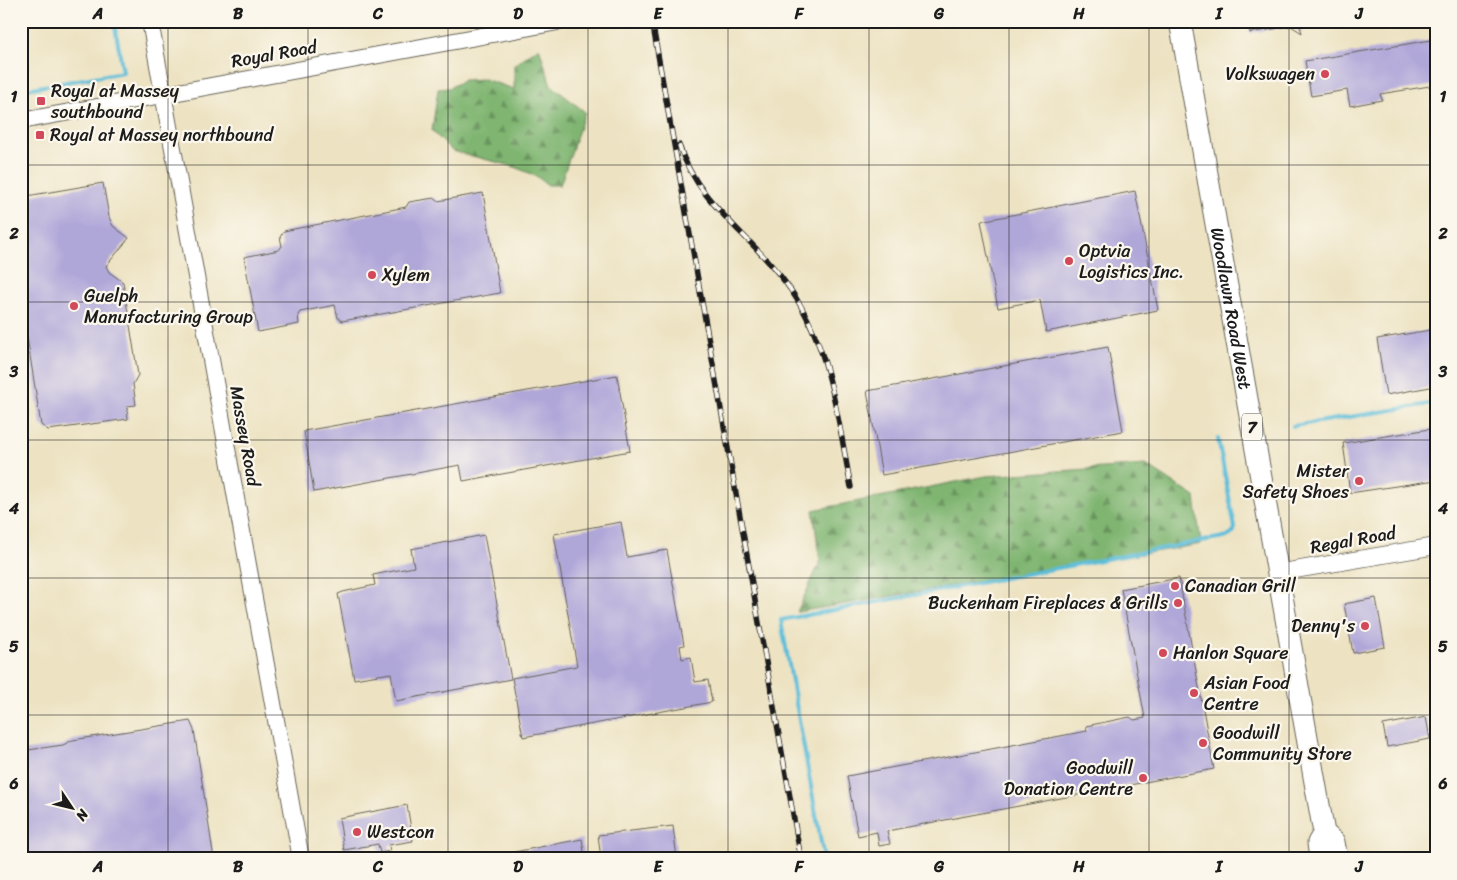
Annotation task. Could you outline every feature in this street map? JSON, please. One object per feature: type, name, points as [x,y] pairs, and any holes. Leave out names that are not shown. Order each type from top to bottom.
[{"type":"main road","name":"Woodlawn Road West","points":[[1180,21],[1324,833],[1334,842],[1337,859]]},
{"type":"main road","name":"Woodlawn Road West","points":[[1320,859],[1318,843],[1324,833]]},
{"type":"street","name":"Massey Road","points":[[150,21],[301,859]]},
{"type":"street","name":"Royal Road","points":[[21,121],[563,21]]},
{"type":"street","name":"Regal Road","points":[[1277,573],[1436,546]]},
{"type":"green space","points":[[539,47],[551,85],[585,112],[560,185],[548,185],[536,176],[512,166],[452,151],[432,131],[438,89],[449,88],[464,80],[484,79],[514,89],[514,65]]},
{"type":"green space","points":[[1146,465],[1195,497],[1201,544],[797,612],[820,562],[813,510],[986,476]]},
{"type":"building","points":[[1248,21],[1293,21],[1300,26],[1302,33],[1291,26],[1250,33]]},
{"type":"building","points":[[1431,40],[1436,85],[1380,94],[1382,100],[1350,106],[1347,90],[1311,96],[1305,61]]},
{"type":"building","name":"Guelph Manufacturing Group","points":[[103,183],[109,217],[113,226],[129,238],[106,266],[109,272],[123,282],[138,375],[133,384],[136,405],[127,406],[128,419],[48,430],[41,425],[27,337],[23,329],[21,329],[21,197]]},
{"type":"building","name":"Optvia Logistics Inc.","points":[[1135,191],[1158,310],[1046,332],[1040,300],[998,308],[981,221]]},
{"type":"building","name":"Xylem","points":[[483,193],[500,293],[342,321],[338,318],[335,305],[300,312],[298,315],[299,324],[258,332],[244,257],[279,250],[282,246],[280,237],[284,231],[406,207],[409,202],[434,198],[438,201]]},
{"type":"building","points":[[1436,329],[1436,386],[1386,395],[1377,339]]},
{"type":"building","points":[[1108,347],[1123,431],[882,475],[867,391]]},
{"type":"building","points":[[617,375],[630,451],[463,481],[460,465],[314,492],[304,431]]},
{"type":"building","points":[[1436,428],[1436,480],[1350,493],[1343,443]]},
{"type":"building","points":[[621,522],[627,557],[667,550],[684,645],[680,646],[682,659],[691,657],[695,682],[708,680],[712,702],[523,737],[512,678],[577,666],[554,534]]},
{"type":"building","points":[[484,535],[511,679],[396,701],[391,673],[354,679],[338,594],[375,585],[373,575],[414,567],[411,549]]},
{"type":"building","name":"Hanlon Square","points":[[1179,578],[1214,769],[887,831],[890,844],[879,846],[877,832],[858,836],[847,776],[1087,731],[1086,726],[1130,717],[1134,720],[1145,718],[1121,589]]},
{"type":"building","points":[[1376,598],[1385,647],[1353,653],[1344,604]]},
{"type":"building","points":[[1426,717],[1430,739],[1387,747],[1383,725]]},
{"type":"building","points":[[190,721],[194,730],[214,859],[29,859],[25,831],[21,823],[21,751],[63,745],[73,740]]},
{"type":"building","points":[[407,805],[413,841],[389,845],[390,851],[380,853],[378,844],[344,850],[339,818]]},
{"type":"building","points":[[673,826],[677,859],[601,859],[598,835]]},
{"type":"building","points":[[582,839],[585,859],[515,859],[514,852]]},
{"type":"waterway","points":[[21,90],[123,72],[114,21]]},
{"type":"waterway","points":[[1293,426],[1436,403]]},
{"type":"waterway","points":[[824,859],[781,620],[1229,536],[1235,528],[1218,439]]},
{"type":"railway","points":[[652,21],[801,859]]},
{"type":"railway","points":[[679,145],[699,185],[726,218],[771,265],[800,305],[812,329],[830,380],[851,487]]},
{"type":"place","name":"Volkswagen","points":[[1325,74]]},
{"type":"place","name":"Royal at Massey southbound","points":[[41,101]]},
{"type":"place","name":"Royal at Massey northbound","points":[[40,135]]},
{"type":"place","name":"Optvia Logistics Inc.","points":[[1069,261]]},
{"type":"place","name":"Xylem","points":[[372,275]]},
{"type":"place","name":"Guelph Manufacturing Group","points":[[74,306]]},
{"type":"place","name":"Mister Safety Shoes","points":[[1359,481]]},
{"type":"place","name":"Canadian Grill","points":[[1175,586]]},
{"type":"place","name":"Buckenham Fireplaces & Grills","points":[[1178,603]]},
{"type":"place","name":"Denny's","points":[[1365,626]]},
{"type":"place","name":"Hanlon Square","points":[[1163,653]]},
{"type":"place","name":"Asian Food Centre","points":[[1194,693]]},
{"type":"place","name":"Goodwill Community Store","points":[[1203,743]]},
{"type":"place","name":"Goodwill Donation Centre","points":[[1143,778]]},
{"type":"place","name":"Westcon","points":[[357,832]]}]
